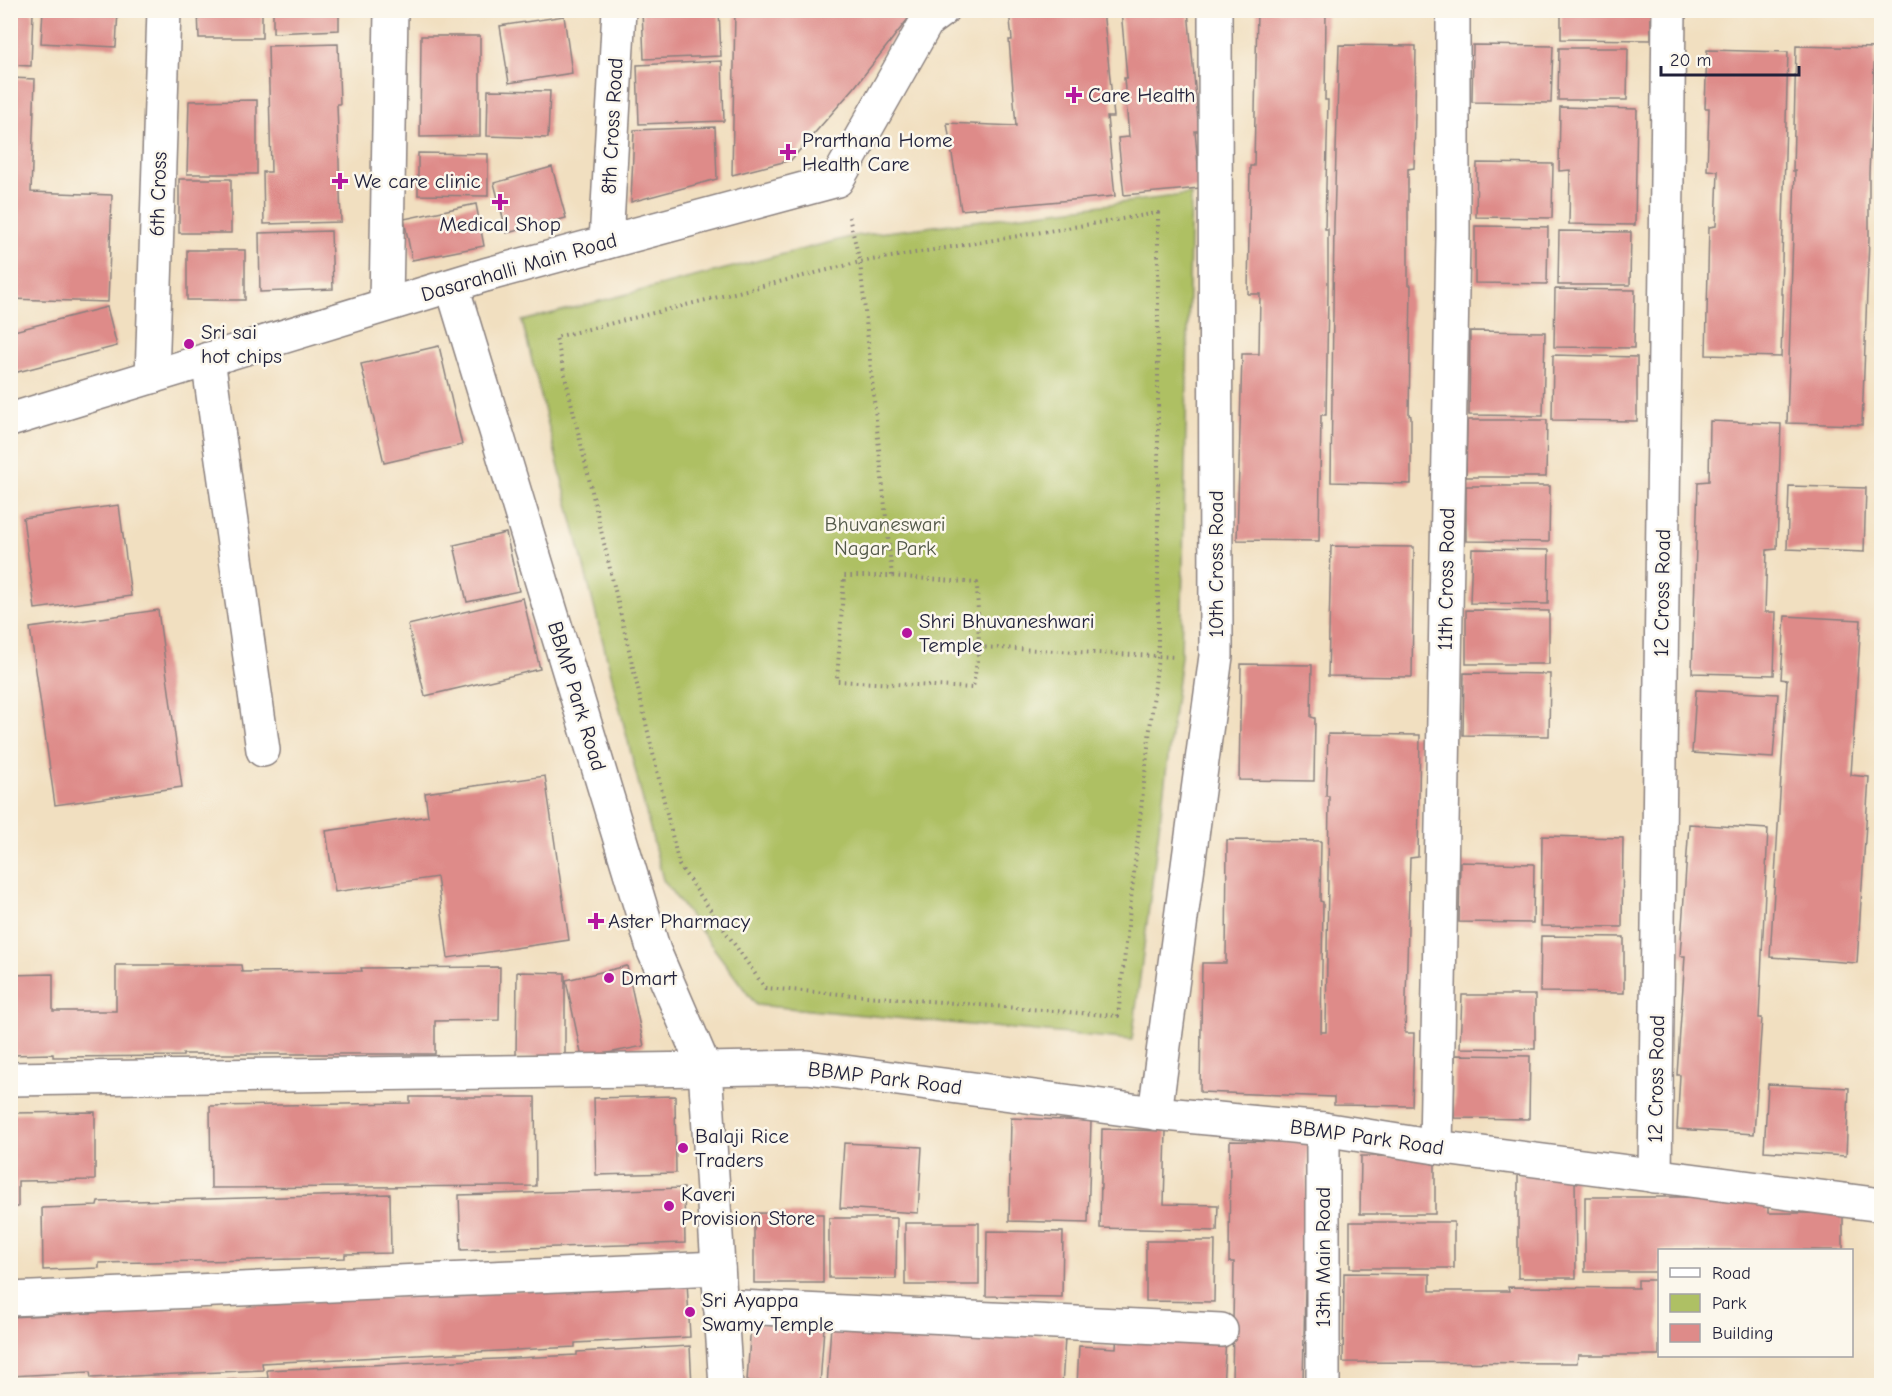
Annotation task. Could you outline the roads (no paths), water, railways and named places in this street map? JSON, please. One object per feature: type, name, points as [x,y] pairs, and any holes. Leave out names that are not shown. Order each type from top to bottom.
[{"type":"street","name":"6th Cross","points":[[152,376],[164,10]]},
{"type":"street","points":[[386,304],[391,10]]},
{"type":"street","name":"8th Cross Road","points":[[606,242],[619,10]]},
{"type":"street","name":"10th Cross Road","points":[[1155,1113],[1216,656],[1215,10]]},
{"type":"street","name":"11th Cross Road","points":[[1436,1147],[1452,248],[1453,10]]},
{"type":"street","name":"12 Cross Road","points":[[1655,1176],[1669,10]]},
{"type":"street","name":"Dasarahalli Main Road","points":[[10,420],[386,304],[837,180],[932,14]]},
{"type":"street","name":"BBMP Park Road","points":[[452,286],[654,951],[705,1069],[807,1067],[1155,1113],[1323,1129],[1436,1147],[1881,1205]]},
{"type":"street","points":[[208,359],[263,750]]},
{"type":"street","points":[[10,1079],[705,1069],[726,1386]]},
{"type":"street","name":"13th Main Road","points":[[1323,1129],[1323,1386]]},
{"type":"street","points":[[10,1299],[718,1268]]},
{"type":"street","points":[[720,1306],[1221,1330]]},
{"type":"place","name":"Care Health","points":[[1074,95]]},
{"type":"place","name":"Prarthana Home Health Care","points":[[788,152]]},
{"type":"place","name":"We care clinic","points":[[340,181]]},
{"type":"place","name":"Medical Shop","points":[[500,202]]},
{"type":"place","name":"Sri sai hot chips","points":[[189,344]]},
{"type":"place","name":"Shri Bhuvaneshwari Temple","points":[[907,633]]},
{"type":"place","name":"Aster Pharmacy","points":[[596,921]]},
{"type":"place","name":"Dmart","points":[[609,978]]},
{"type":"place","name":"Balaji Rice Traders","points":[[683,1148]]},
{"type":"place","name":"Kaveri Provision Store","points":[[669,1206]]},
{"type":"place","name":"Sri Ayappa Swamy Temple","points":[[690,1312]]},
{"type":"park label","name":"Bhuvaneswari Nagar Park","points":[[885,536]]}]
